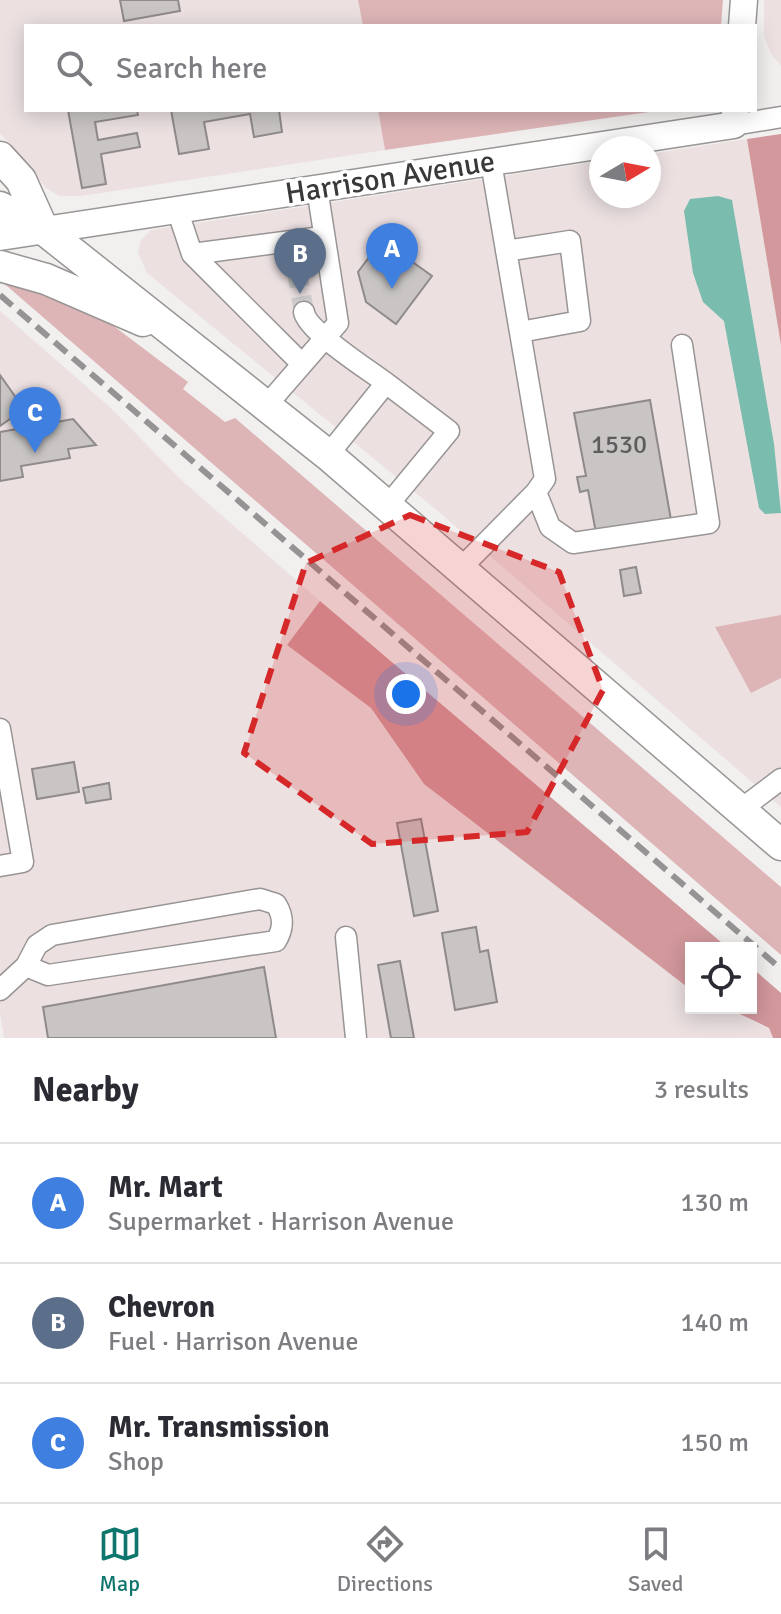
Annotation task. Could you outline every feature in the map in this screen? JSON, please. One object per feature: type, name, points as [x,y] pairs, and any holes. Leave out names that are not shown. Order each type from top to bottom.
[{"type":"highway","points":[[0,157],[21,180],[43,229]]},
{"type":"highway","points":[[0,207],[43,229],[328,455],[781,845]]},
{"type":"highway","points":[[0,266],[46,279],[184,338]]},
{"type":"main road","points":[[742,24],[744,0]]},
{"type":"main road","name":"Harrison Avenue","points":[[0,237],[491,162],[735,117]]},
{"type":"street","name":"Harrison Avenue","points":[[735,117],[781,117]]},
{"type":"street","points":[[461,568],[545,479],[491,162]]},
{"type":"street","points":[[266,406],[338,323],[322,237],[317,188]]},
{"type":"street","points":[[177,209],[192,254],[301,363]]},
{"type":"street","points":[[192,254],[322,237]]},
{"type":"street","points":[[506,251],[570,241],[580,321],[520,332]]},
{"type":"street","points":[[291,242],[296,267]]},
{"type":"street","points":[[304,312],[305,319],[325,336],[449,431],[388,505]]},
{"type":"street","points":[[536,492],[550,527],[573,543],[709,523],[682,345]]},
{"type":"street","points":[[328,455],[386,383]]},
{"type":"street","points":[[0,729],[23,862],[0,866]]},
{"type":"street","points":[[740,810],[781,779]]},
{"type":"street","points":[[0,990],[26,966],[37,945],[52,935],[260,899],[276,904],[282,914],[282,931],[276,941],[48,975],[26,966]]},
{"type":"street","points":[[346,937],[356,1038]]},
{"type":"highlighted area","points":[[410,515],[559,572],[603,690],[527,832],[372,844],[244,753],[306,563]]},
{"type":"shaded area","points":[[0,0],[358,0],[363,24],[24,24],[24,112],[378,112],[385,150],[81,196],[59,196],[46,188],[0,133]]},
{"type":"shaded area","points":[[358,0],[723,0],[721,24],[363,24]]},
{"type":"shaded area","points":[[764,0],[781,0],[781,66],[771,54],[764,36]]},
{"type":"shaded area","points":[[378,112],[649,112],[385,150]]},
{"type":"shaded area","points":[[781,134],[781,345],[747,139]]},
{"type":"shaded area","points":[[747,139],[781,345],[781,807],[439,512],[147,273],[138,252],[141,240],[151,230],[589,163],[589,208],[661,208],[661,152]]},
{"type":"shaded area","points":[[718,196],[732,200],[774,444],[781,513],[765,514],[759,508],[724,321],[703,302],[693,273],[684,211],[690,199]]},
{"type":"shaded area","points":[[0,280],[9,280],[103,318],[188,382],[183,389],[225,422],[235,418],[781,887],[781,955]]},
{"type":"shaded area","points":[[0,311],[112,409],[180,479],[320,601],[287,645],[371,708],[424,784],[685,985],[685,1014],[739,1014],[769,1029],[773,1038],[4,1038],[0,1013]]},
{"type":"shaded area","points":[[320,601],[721,942],[685,942],[685,985],[424,784],[371,708],[287,645]]},
{"type":"shaded area","points":[[781,615],[781,678],[751,693],[715,627]]},
{"type":"shaded area","points":[[757,972],[781,993],[781,1038],[773,1038],[769,1028],[740,1014],[757,1014]]},
{"type":"building","points":[[120,0],[178,0],[180,11],[124,21]]},
{"type":"building","points":[[68,112],[137,112],[138,115],[95,122],[98,140],[137,133],[140,147],[101,154],[106,184],[82,188]]},
{"type":"building","points":[[171,112],[279,112],[282,132],[254,137],[250,114],[204,122],[209,149],[179,154]]},
{"type":"building","points":[[382,240],[432,276],[396,324],[366,302],[358,272]]},
{"type":"building","points":[[0,375],[24,409],[0,426]]},
{"type":"building","points":[[650,400],[671,520],[596,533],[588,490],[580,492],[577,477],[586,476],[574,413]]},
{"type":"building","points":[[73,419],[96,445],[68,449],[70,458],[21,466],[23,477],[0,481],[0,432]]},
{"type":"building","points":[[636,567],[641,593],[624,596],[620,570]]},
{"type":"building","points":[[74,762],[79,792],[37,799],[32,769]]},
{"type":"building","points":[[109,783],[111,799],[86,803],[83,788]]},
{"type":"building","points":[[421,819],[438,911],[414,916],[397,823]]},
{"type":"building","points":[[476,927],[480,952],[488,950],[497,1002],[455,1010],[442,933]]},
{"type":"building","points":[[400,961],[414,1038],[391,1038],[378,965]]},
{"type":"building","points":[[264,967],[276,1038],[48,1038],[43,1007]]},
{"type":"tunnel","points":[[296,267],[304,312]]},
{"type":"railway","points":[[0,295],[781,969]]},
{"type":"place","name":"Mr. Mart","points":[[392,289]]},
{"type":"place","name":"Chevron","points":[[300,294]]},
{"type":"place","name":"Mr. Transmission","points":[[35,453]]}]
